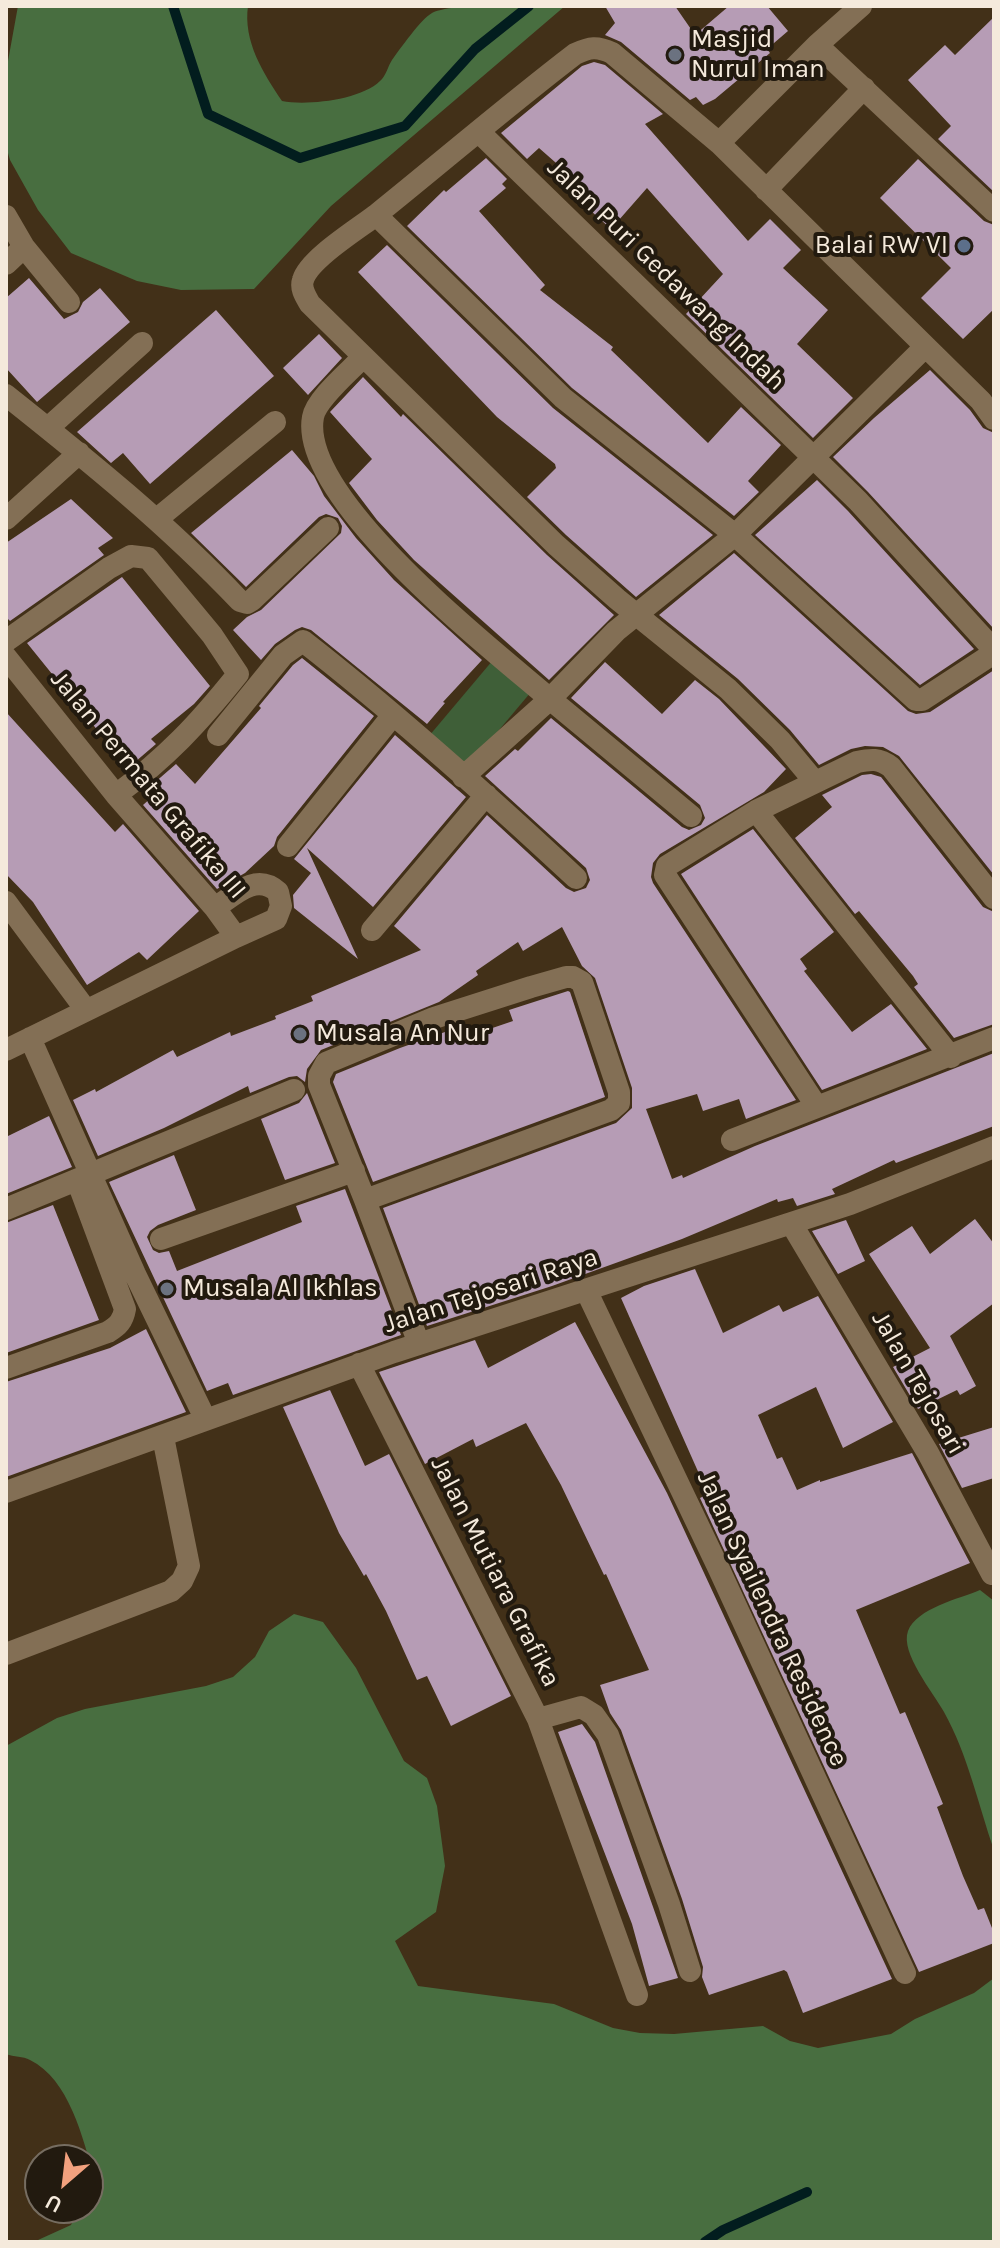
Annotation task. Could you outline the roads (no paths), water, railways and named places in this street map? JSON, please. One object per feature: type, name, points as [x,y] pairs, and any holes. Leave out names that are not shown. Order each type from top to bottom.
[{"type":"street","points":[[719,143],[817,45],[861,6]]},
{"type":"street","points":[[817,45],[994,211]]},
{"type":"street","points":[[815,782],[780,740],[728,689],[556,545],[363,357],[310,304],[302,290],[303,280],[313,265],[509,105],[575,54],[596,47],[612,53],[719,143],[981,401],[994,419]]},
{"type":"street","points":[[766,190],[864,88]]},
{"type":"street","name":"Jalan Puri Gedawang Indah","points":[[376,215],[563,398],[735,535],[916,700],[922,700],[994,652],[813,457],[479,132]]},
{"type":"street","points":[[6,216],[24,247],[69,302]]},
{"type":"street","points":[[6,264],[24,247]]},
{"type":"street","points":[[48,428],[142,343]]},
{"type":"street","points":[[463,777],[550,699],[616,631],[735,535],[925,347]]},
{"type":"street","points":[[363,357],[315,408],[312,421],[315,442],[326,473],[359,521],[408,575],[691,816]]},
{"type":"street","points":[[6,395],[188,546],[240,601],[247,603],[328,528]]},
{"type":"street","points":[[157,519],[275,422]]},
{"type":"street","points":[[6,519],[79,453]]},
{"type":"street","points":[[6,641],[66,596],[131,556],[148,558],[212,635],[238,674],[202,720],[160,762],[116,795]]},
{"type":"street","points":[[218,735],[283,655],[303,641],[486,795],[576,878]]},
{"type":"street","name":"Jalan Permata Grafika III","points":[[6,657],[116,795],[215,908],[236,937],[6,1050]]},
{"type":"street","points":[[288,846],[393,715]]},
{"type":"street","points":[[817,1107],[665,875],[667,866],[756,811],[857,762],[881,760],[891,767],[994,898]]},
{"type":"street","points":[[372,930],[486,795]]},
{"type":"street","points":[[756,811],[951,1057]]},
{"type":"street","points":[[215,908],[255,883],[267,884],[278,892],[281,906],[276,919],[236,937]]},
{"type":"street","points":[[6,902],[86,1010]]},
{"type":"street","points":[[365,1200],[611,1110],[619,1103],[619,1092],[582,982],[566,977],[434,1018],[326,1063],[319,1076],[319,1085],[419,1344]]},
{"type":"street","points":[[6,1368],[108,1332],[118,1327],[125,1309],[84,1176],[30,1038]]},
{"type":"street","points":[[732,1140],[994,1038]]},
{"type":"street","points":[[6,1209],[294,1090]]},
{"type":"street","name":"Jalan Tejosari Raya","points":[[6,1492],[359,1364],[850,1204],[994,1147]]},
{"type":"street","points":[[161,1239],[354,1171]]},
{"type":"street","points":[[84,1176],[201,1410]]},
{"type":"street","name":"Jalan Tejosari","points":[[791,1223],[928,1453],[992,1574]]},
{"type":"street","name":"Jalan Syailendra Residence","points":[[586,1290],[905,1973]]},
{"type":"street","name":"Jalan Mutiara Grafika","points":[[359,1364],[538,1719],[581,1707],[594,1715],[608,1735],[690,1971]]},
{"type":"street","points":[[6,1654],[171,1591],[182,1581],[189,1566],[163,1437]]},
{"type":"street","points":[[538,1719],[637,1995]]},
{"type":"waterway","points":[[173,6],[208,114],[300,158],[405,126],[475,49],[529,6]]},
{"type":"waterway","points":[[705,2242],[723,2230],[807,2192]]},
{"type":"place","name":"Masjid Nurul Iman","points":[[675,55]]},
{"type":"place","name":"Balai RW VI","points":[[964,246]]},
{"type":"place","name":"Musala An Nur","points":[[300,1034]]},
{"type":"place","name":"Musala Al Ikhlas","points":[[167,1289]]}]
